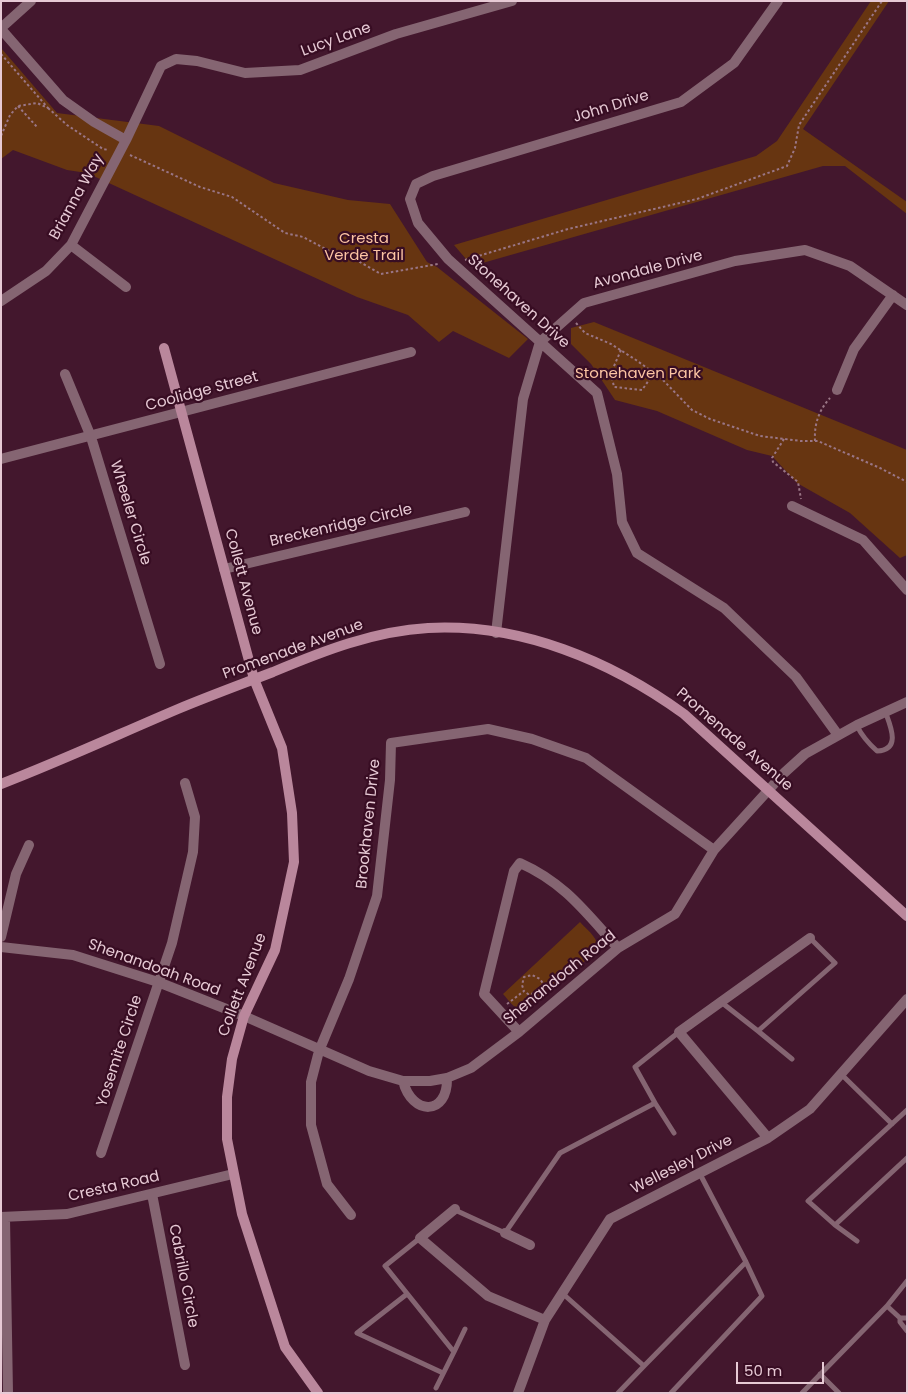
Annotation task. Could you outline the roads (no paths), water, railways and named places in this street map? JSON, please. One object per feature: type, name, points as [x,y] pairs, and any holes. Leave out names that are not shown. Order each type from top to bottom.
[{"type":"street","points":[[31,1],[1,28],[63,100],[94,122],[126,140]]},
{"type":"street","name":"Lucy Lane","points":[[126,140],[161,66],[176,59],[197,61],[245,73],[300,70],[396,34],[512,1]]},
{"type":"street","name":"John Drive","points":[[416,184],[433,176],[681,102],[734,63],[775,2]]},
{"type":"street","name":"Brianna Way","points":[[1,301],[46,271],[71,245],[126,140]]},
{"type":"street","name":"Stonehaven Drive","points":[[416,184],[410,199],[418,223],[453,263],[597,393],[617,474],[622,522],[637,553],[724,608],[796,677],[838,735]]},
{"type":"street","points":[[71,245],[126,287]]},
{"type":"street","name":"Avondale Drive","points":[[540,342],[584,303],[735,261],[805,250],[850,266],[907,305]]},
{"type":"street","points":[[837,390],[854,349],[893,295]]},
{"type":"street","points":[[496,633],[523,399],[540,342]]},
{"type":"street","name":"Collett Avenue","points":[[164,348],[254,679],[282,748],[292,813],[294,862],[275,950],[244,1016],[232,1059],[227,1097],[227,1139],[233,1174],[248,1232],[285,1347],[318,1393]]},
{"type":"street","name":"Coolidge Street","points":[[1,459],[411,352]]},
{"type":"street","name":"Wheeler Circle","points":[[65,374],[91,437],[160,664]]},
{"type":"street","points":[[792,506],[863,540],[907,590]]},
{"type":"street","name":"Breckenridge Circle","points":[[224,569],[465,512]]},
{"type":"street","name":"Promenade Avenue","points":[[1,784],[323,652],[385,634],[429,628],[496,633],[546,643],[590,659],[637,682],[684,714],[907,916]]},
{"type":"street","name":"Shenandoah Road","points":[[1,947],[73,955],[158,982],[244,1016],[369,1072],[403,1081],[430,1081],[447,1078],[470,1068],[519,1032],[618,948],[675,914],[714,850],[768,790],[805,754],[856,725],[907,702]]},
{"type":"street","name":"Brookhaven Drive","points":[[351,1215],[327,1184],[312,1125],[311,1082],[319,1051],[349,979],[377,896],[390,780],[391,743],[488,729],[532,739],[586,758],[714,850]]},
{"type":"street","name":"Yosemite Circle","points":[[101,1153],[172,943],[193,852],[195,817],[185,783]]},
{"type":"street","points":[[1,937],[16,874],[29,845]]},
{"type":"street","points":[[519,1032],[484,994],[514,871],[520,863],[544,873],[568,893],[618,948]]},
{"type":"street","points":[[768,1138],[679,1032],[810,938]]},
{"type":"street","name":"Wellesley Drive","points":[[518,1393],[545,1320],[610,1220],[768,1138],[810,1109],[907,999]]},
{"type":"street","points":[[403,1081],[406,1090],[414,1102],[428,1108],[434,1107],[441,1102],[446,1091],[447,1078]]},
{"type":"street","name":"Cresta Road","points":[[3,1218],[67,1214],[233,1174]]},
{"type":"street","name":"Cabrillo Circle","points":[[152,1194],[186,1365]]},
{"type":"street","points":[[454,1209],[420,1238],[488,1296],[545,1320]]},
{"type":"street","points":[[3,1218],[8,1393]]},
{"type":"street","points":[[504,1233],[530,1245]]},
{"type":"lane","points":[[856,725],[864,739],[873,748],[877,751],[884,750],[890,746],[893,736],[885,711]]},
{"type":"lane","points":[[758,1031],[835,963],[810,938]]},
{"type":"lane","points":[[721,1002],[792,1059]]},
{"type":"lane","points":[[674,1133],[635,1067],[679,1032]]},
{"type":"lane","points":[[841,1073],[892,1124]]},
{"type":"lane","points":[[454,1209],[504,1233],[560,1153],[655,1103]]},
{"type":"lane","points":[[857,1241],[835,1225],[808,1201],[907,1110]]},
{"type":"lane","points":[[835,1225],[907,1158]]},
{"type":"lane","points":[[671,1393],[762,1296],[700,1174]]},
{"type":"lane","points":[[420,1238],[385,1266],[454,1352]]},
{"type":"lane","points":[[618,1393],[746,1262]]},
{"type":"lane","points":[[802,1393],[887,1306],[907,1281]]},
{"type":"lane","points":[[562,1293],[644,1366]]},
{"type":"lane","points":[[407,1294],[357,1333],[443,1373]]},
{"type":"lane","points":[[887,1306],[904,1318],[902,1326],[907,1331]]},
{"type":"lane","points":[[436,1388],[465,1330]]},
{"type":"lane","points":[[820,1374],[839,1393]]},
{"type":"park label","name":"Cresta Verde Trail","points":[[364,248]]},
{"type":"park label","name":"Stonehaven Park","points":[[638,374]]}]
